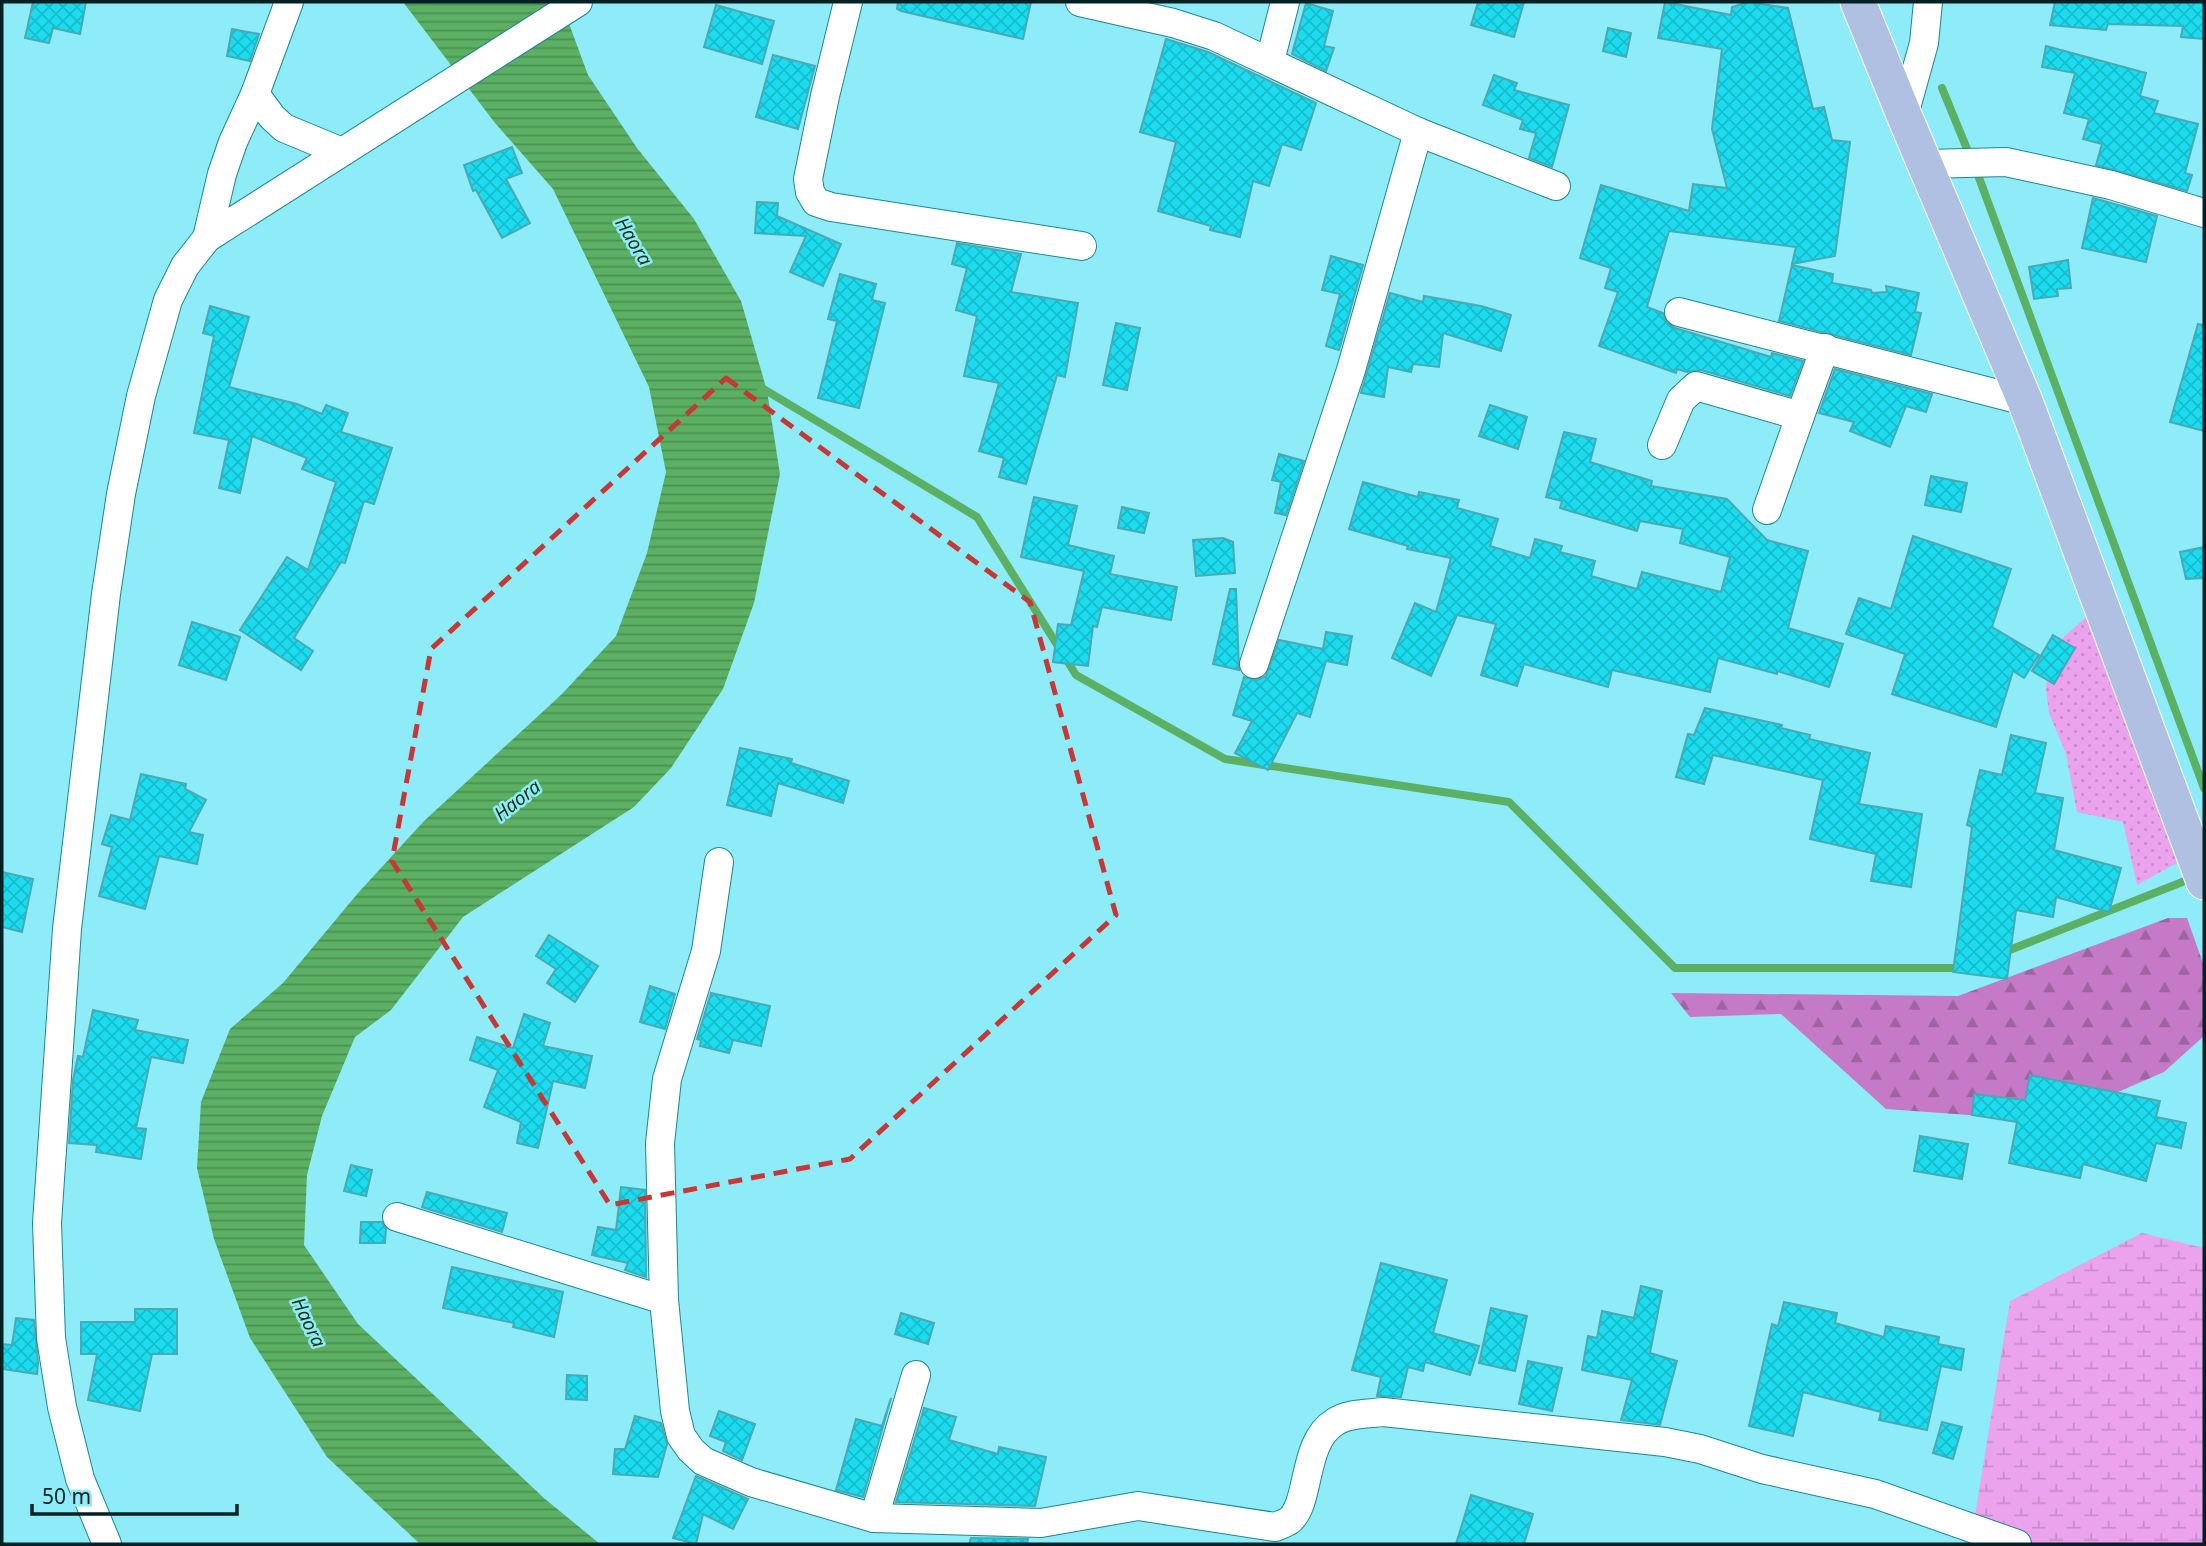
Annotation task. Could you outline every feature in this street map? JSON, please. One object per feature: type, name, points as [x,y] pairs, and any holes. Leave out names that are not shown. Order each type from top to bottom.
[{"type":"main road","points":[[1858,2],[1903,115],[2025,401],[2201,873]]},
{"type":"street","points":[[206,238],[233,142],[255,94],[289,2]]},
{"type":"street","points":[[107,1544],[80,1479],[62,1407],[51,1338],[47,1223],[66,929],[106,594],[121,494],[139,409],[168,300],[185,266],[206,238],[578,2]]},
{"type":"street","points":[[848,2],[808,179],[810,192],[816,202],[885,216],[1082,246]]},
{"type":"street","points":[[1080,2],[1173,23],[1214,36],[1418,132],[1556,186]]},
{"type":"street","points":[[1270,61],[1284,2]]},
{"type":"street","points":[[1903,115],[1924,43],[1928,2]]},
{"type":"street","points":[[255,94],[284,128],[352,146]]},
{"type":"street","points":[[1254,664],[1350,370],[1418,132]]},
{"type":"street","points":[[1925,164],[2006,162],[2111,185],[2204,213]]},
{"type":"street","points":[[1679,312],[2025,401]]},
{"type":"street","points":[[1767,510],[1825,348]]},
{"type":"street","points":[[1662,445],[1681,400],[1696,386],[1800,416]]},
{"type":"street","points":[[719,862],[706,951],[667,1079],[660,1143],[664,1300],[675,1411],[681,1436],[703,1461],[751,1482],[874,1518],[1041,1523],[1138,1506],[1275,1527],[1289,1521],[1297,1512],[1311,1459],[1323,1432],[1336,1420],[1383,1412],[1665,1442],[1700,1449],[1762,1469],[1875,1494],[2017,1544]]},
{"type":"street","points":[[397,1217],[664,1300]]},
{"type":"street","points":[[874,1518],[916,1375]]},
{"type":"highlighted area","points":[[726,378],[1030,602],[1116,915],[850,1159],[610,1205],[392,861],[431,649]]},
{"type":"green space","points":[[2093,611],[2182,860],[2137,885],[2123,822],[2077,812],[2066,754],[2049,713],[2046,689],[2049,650]]},
{"type":"green space","points":[[2168,918],[2187,918],[2204,966],[2204,1036],[2164,1072],[2051,1121],[1886,1109],[1781,1014],[1690,1017],[1671,993],[1958,996]]},
{"type":"green space","points":[[2142,1233],[2204,1248],[2204,1544],[2024,1544],[1975,1515],[2010,1301]]},
{"type":"water","name":"Haora","points":[[403,2],[561,2],[588,75],[637,148],[694,219],[741,301],[767,391],[780,474],[754,603],[723,689],[671,768],[634,807],[463,917],[391,1010],[355,1037],[322,1116],[307,1175],[304,1245],[358,1324],[545,1499],[600,1544],[420,1544],[327,1457],[250,1338],[214,1239],[197,1168],[201,1102],[230,1029],[283,983],[358,893],[424,821],[562,694],[616,636],[647,553],[666,472],[649,387],[553,189],[495,123]]},
{"type":"building","points":[[33,2],[86,2],[80,34],[53,28],[49,43],[25,38]]},
{"type":"building","points":[[898,2],[1031,2],[1023,39],[901,11],[897,9]]},
{"type":"building","points":[[1478,2],[1524,2],[1514,37],[1471,25]]},
{"type":"building","points":[[1665,2],[1731,15],[1732,7],[1748,2],[1788,8],[1813,109],[1824,107],[1832,140],[1850,142],[1835,256],[1792,264],[1796,247],[1669,231],[1647,307],[1663,313],[1667,323],[1675,328],[1771,357],[1772,353],[1803,361],[1790,396],[1701,370],[1687,372],[1677,369],[1676,373],[1599,346],[1618,292],[1605,288],[1611,268],[1580,258],[1601,185],[1689,211],[1693,184],[1727,188],[1712,129],[1722,49],[1658,38]]},
{"type":"building","points":[[2055,2],[2204,2],[2204,39],[2181,37],[2183,26],[2108,24],[2106,30],[2050,25]]},
{"type":"building","points":[[1306,3],[1333,11],[1324,46],[1334,48],[1326,71],[1292,54]]},
{"type":"building","points":[[716,5],[774,21],[762,64],[704,47]]},
{"type":"building","points":[[1608,28],[1631,33],[1626,57],[1603,51]]},
{"type":"building","points":[[232,29],[259,34],[250,61],[227,56]]},
{"type":"building","points":[[1166,39],[1208,52],[1316,103],[1301,150],[1282,144],[1269,186],[1253,181],[1240,237],[1210,230],[1211,226],[1158,211],[1176,142],[1140,132]]},
{"type":"building","points":[[2046,46],[2146,73],[2140,96],[2158,101],[2154,113],[2198,124],[2185,173],[2192,175],[2187,191],[2096,165],[2102,144],[2083,139],[2089,119],[2064,113],[2075,73],[2042,67]]},
{"type":"building","points":[[773,55],[815,66],[798,129],[756,117]]},
{"type":"building","points":[[1494,75],[1517,83],[1514,90],[1569,105],[1552,167],[1529,158],[1536,133],[1520,129],[1523,120],[1483,105]]},
{"type":"building","points":[[512,147],[522,173],[506,179],[530,223],[502,238],[476,190],[473,191],[464,165]]},
{"type":"building","points":[[2093,198],[2157,216],[2146,262],[2082,248]]},
{"type":"building","points":[[757,202],[778,203],[777,216],[841,244],[823,286],[790,272],[806,236],[755,233]]},
{"type":"building","points":[[957,243],[1021,254],[1011,292],[1078,303],[1065,377],[1057,375],[1026,484],[999,477],[1004,458],[979,451],[999,383],[964,376],[977,316],[956,310],[967,268],[952,264]]},
{"type":"building","points":[[1331,256],[1363,265],[1339,350],[1326,346],[1340,294],[1322,290]]},
{"type":"building","points":[[2068,260],[2071,288],[2057,289],[2058,296],[2034,299],[2029,267]]},
{"type":"building","points":[[1792,265],[1833,274],[1832,283],[1871,290],[1872,293],[1887,292],[1886,286],[1919,293],[1915,312],[1921,313],[1911,355],[1779,321]]},
{"type":"building","points":[[840,274],[876,284],[872,300],[885,303],[859,408],[818,398],[837,321],[828,319]]},
{"type":"building","points":[[1390,293],[1423,302],[1424,296],[1481,306],[1511,315],[1501,351],[1443,333],[1439,367],[1413,364],[1411,372],[1388,367],[1384,397],[1361,393]]},
{"type":"building","points":[[210,306],[249,317],[229,387],[297,404],[322,414],[326,405],[348,413],[341,432],[392,448],[374,504],[364,501],[345,563],[341,562],[294,638],[313,651],[301,670],[240,630],[287,557],[308,570],[336,482],[302,469],[307,458],[252,436],[240,493],[219,488],[229,440],[194,433],[214,336],[203,333]]},
{"type":"building","points":[[1116,323],[1140,328],[1127,390],[1103,385]]},
{"type":"building","points":[[2198,324],[2204,325],[2204,431],[2170,422]]},
{"type":"building","points":[[1835,369],[1932,394],[1926,412],[1906,406],[1890,447],[1850,431],[1854,422],[1819,413]]},
{"type":"building","points":[[1490,405],[1527,417],[1518,449],[1479,436]]},
{"type":"building","points":[[1564,432],[1596,439],[1590,462],[1652,481],[1651,486],[1727,499],[1767,540],[1808,551],[1788,628],[1843,644],[1829,687],[1777,671],[1777,674],[1718,658],[1710,692],[1612,670],[1608,687],[1524,664],[1517,686],[1481,675],[1496,624],[1457,615],[1431,676],[1392,658],[1415,603],[1436,612],[1451,558],[1407,549],[1408,546],[1349,529],[1363,482],[1418,497],[1419,492],[1459,500],[1457,508],[1498,519],[1490,546],[1530,558],[1535,539],[1562,546],[1560,552],[1595,561],[1591,576],[1637,589],[1642,572],[1721,592],[1730,557],[1680,543],[1683,529],[1640,521],[1637,531],[1560,508],[1562,501],[1546,497]]},
{"type":"building","points":[[1279,454],[1304,461],[1286,515],[1275,513],[1281,482],[1272,480]]},
{"type":"building","points":[[1931,476],[1967,483],[1961,512],[1925,505]]},
{"type":"building","points":[[1034,497],[1077,506],[1068,545],[1114,556],[1110,574],[1177,587],[1171,620],[1102,607],[1097,627],[1093,626],[1088,666],[1053,662],[1058,624],[1071,625],[1084,571],[1021,557]]},
{"type":"building","points":[[1122,507],[1149,513],[1144,533],[1118,528]]},
{"type":"building","points":[[1913,536],[2011,569],[1992,627],[2039,655],[2024,678],[2013,671],[1996,727],[1892,694],[1905,654],[1846,634],[1859,598],[1891,609]]},
{"type":"building","points":[[1223,538],[1233,542],[1235,573],[1196,576],[1193,540]]},
{"type":"building","points":[[2204,547],[2204,578],[2186,579],[2180,552]]},
{"type":"building","points":[[1230,589],[1236,589],[1239,670],[1213,664]]},
{"type":"building","points":[[192,622],[240,637],[226,680],[179,665]]},
{"type":"building","points":[[1326,632],[1352,636],[1347,665],[1326,661],[1310,717],[1297,713],[1268,770],[1235,753],[1252,721],[1233,715],[1244,677],[1257,680],[1266,676],[1279,640],[1323,649]]},
{"type":"building","points":[[2053,635],[2075,648],[2054,684],[2032,671]]},
{"type":"building","points":[[1705,708],[1782,725],[1781,728],[1810,735],[1809,739],[1870,753],[1859,804],[1922,814],[1911,887],[1871,881],[1876,854],[1810,839],[1823,780],[1713,755],[1704,784],[1676,777],[1688,734],[1694,735]]},
{"type":"building","points":[[2011,735],[2046,743],[2035,793],[2063,798],[2054,850],[2121,868],[2109,912],[2056,897],[2053,917],[2016,910],[2007,979],[1953,972],[1972,827],[1967,825],[1980,770],[2002,775]]},
{"type":"building","points":[[740,748],[792,759],[791,763],[849,781],[843,803],[778,783],[771,816],[727,805]]},
{"type":"building","points":[[141,774],[186,784],[185,789],[206,800],[189,832],[203,835],[197,864],[159,856],[145,909],[99,896],[112,847],[102,844],[111,815],[130,820]]},
{"type":"building","points":[[2,872],[33,879],[22,932],[2,927]]},
{"type":"building","points":[[549,935],[598,966],[575,1002],[547,983],[556,969],[536,956]]},
{"type":"building","points":[[650,986],[675,994],[665,1029],[640,1022]]},
{"type":"building","points":[[711,993],[770,1006],[761,1046],[733,1040],[729,1053],[700,1046],[701,1040],[697,1039]]},
{"type":"building","points":[[93,1010],[138,1020],[135,1030],[188,1040],[183,1063],[151,1057],[136,1128],[146,1129],[141,1159],[96,1152],[97,1145],[69,1143],[73,1080],[78,1056],[83,1057]]},
{"type":"building","points":[[524,1014],[550,1023],[543,1046],[592,1056],[585,1088],[553,1081],[538,1148],[517,1143],[521,1122],[484,1107],[498,1070],[470,1060],[477,1037],[513,1048]]},
{"type":"building","points":[[2030,1075],[2160,1101],[2156,1117],[2186,1123],[2181,1148],[2156,1143],[2146,1181],[2083,1164],[2080,1178],[2009,1163],[2017,1122],[1972,1115],[1974,1094],[2025,1100]]},
{"type":"building","points":[[1920,1136],[1968,1144],[1962,1179],[1914,1171]]},
{"type":"building","points":[[351,1165],[372,1170],[366,1196],[344,1191]]},
{"type":"building","points":[[621,1187],[645,1190],[646,1277],[625,1270],[628,1263],[592,1255],[598,1227],[616,1230]]},
{"type":"building","points":[[427,1192],[507,1213],[502,1232],[422,1207]]},
{"type":"building","points":[[361,1222],[382,1222],[386,1229],[385,1243],[360,1243]]},
{"type":"building","points":[[1381,1263],[1447,1280],[1433,1333],[1479,1346],[1470,1375],[1425,1362],[1423,1371],[1408,1367],[1401,1397],[1377,1396],[1381,1377],[1352,1370]]},
{"type":"building","points":[[452,1267],[563,1292],[554,1337],[513,1327],[514,1323],[443,1308]]},
{"type":"building","points":[[1641,1286],[1662,1291],[1650,1353],[1677,1361],[1660,1425],[1621,1420],[1632,1380],[1582,1370],[1588,1336],[1597,1338],[1602,1311],[1634,1318]]},
{"type":"building","points":[[1784,1302],[1837,1313],[1835,1323],[1884,1337],[1886,1326],[1939,1337],[1938,1344],[1964,1349],[1961,1370],[1941,1366],[1927,1430],[1879,1420],[1881,1412],[1803,1392],[1793,1436],[1749,1426],[1772,1324],[1778,1326]]},
{"type":"building","points":[[1491,1308],[1527,1316],[1515,1371],[1479,1363]]},
{"type":"building","points":[[135,1309],[177,1309],[177,1354],[152,1354],[140,1411],[88,1400],[97,1354],[81,1354],[81,1322],[135,1322]]},
{"type":"building","points":[[901,1313],[934,1323],[928,1344],[895,1334]]},
{"type":"building","points":[[16,1318],[34,1320],[37,1374],[2,1369],[2,1344],[12,1345]]},
{"type":"building","points":[[1528,1361],[1562,1368],[1552,1411],[1519,1404]]},
{"type":"building","points":[[567,1375],[587,1376],[587,1400],[566,1399]]},
{"type":"building","points":[[891,1398],[863,1497],[836,1490],[856,1419],[882,1426]]},
{"type":"building","points":[[924,1408],[956,1417],[949,1440],[998,1454],[999,1447],[1046,1457],[1035,1506],[896,1502]]},
{"type":"building","points":[[719,1411],[755,1424],[742,1460],[723,1451],[726,1442],[710,1436]]},
{"type":"building","points":[[635,1416],[661,1423],[667,1444],[658,1477],[613,1474],[615,1449],[625,1449]]},
{"type":"building","points":[[1942,1422],[1962,1427],[1953,1459],[1933,1453]]},
{"type":"building","points":[[696,1476],[748,1499],[733,1529],[703,1514],[696,1544],[673,1538]]},
{"type":"building","points":[[1471,1495],[1533,1514],[1524,1544],[1456,1544]]},
{"type":"building","points":[[971,1538],[1028,1539],[1027,1544],[969,1544]]},
{"type":"waterway","points":[[1942,88],[1967,149]]},
{"type":"waterway","points":[[1978,175],[2204,788]]},
{"type":"waterway","points":[[760,387],[977,517],[1076,675],[1225,759],[1509,802],[1675,968],[1964,968]]},
{"type":"waterway","points":[[2002,953],[2195,877]]}]
